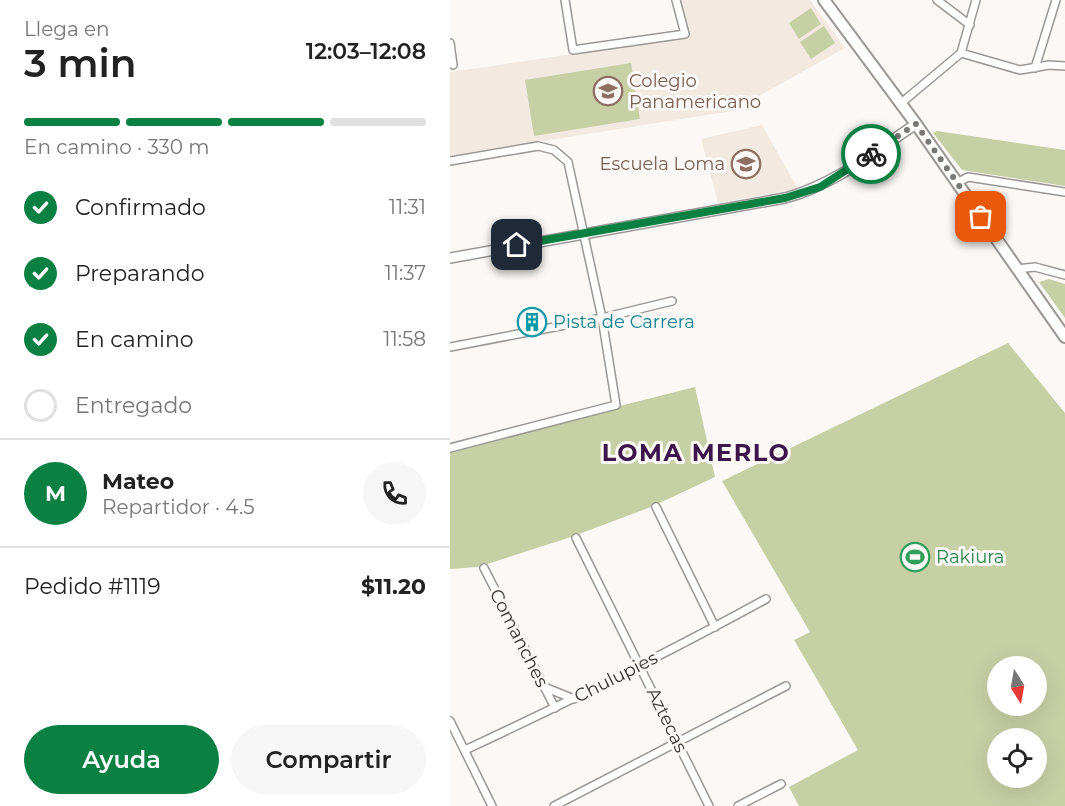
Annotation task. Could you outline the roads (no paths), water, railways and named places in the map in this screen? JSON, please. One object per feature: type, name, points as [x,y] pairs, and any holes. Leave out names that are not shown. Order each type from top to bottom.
[{"type":"main road","points":[[824,0],[916,124],[1065,337]]},
{"type":"street","points":[[565,0],[573,50],[685,34],[676,0]]},
{"type":"street","points":[[937,0],[970,25]]},
{"type":"street","points":[[900,104],[961,53],[976,0]]},
{"type":"street","points":[[1035,68],[1056,0]]},
{"type":"street","points":[[450,43],[453,65]]},
{"type":"street","points":[[961,53],[1020,70],[1049,65],[1065,66]]},
{"type":"street","points":[[450,258],[809,192],[840,175],[916,124]]},
{"type":"street","points":[[450,161],[538,146],[554,150],[565,159],[569,166],[602,318],[615,405],[450,447]]},
{"type":"street","points":[[957,183],[968,177],[1065,192]]},
{"type":"street","points":[[1016,268],[1035,267],[1065,275]]},
{"type":"street","points":[[450,347],[602,318],[672,301]]},
{"type":"street","points":[[656,507],[715,627]]},
{"type":"street","name":"Aztecas","points":[[576,538],[709,806]]},
{"type":"street","name":"Comanches","points":[[484,568],[555,708]]},
{"type":"street","name":"Chulupies","points":[[465,750],[574,699],[766,599]]},
{"type":"street","points":[[554,806],[786,686]]},
{"type":"street","points":[[544,687],[574,699]]},
{"type":"street","points":[[450,721],[492,806]]},
{"type":"street","points":[[738,806],[781,784]]},
{"type":"place","name":"Colegio Panamericano","points":[[608,91]]},
{"type":"place","name":"Escuela Loma","points":[[746,164]]},
{"type":"place","name":"Pista de Carrera","points":[[532,322]]},
{"type":"place","name":"Rakiura","points":[[915,557]]},
{"type":"district","name":"LOMA MERLO","points":[[696,453]]}]
